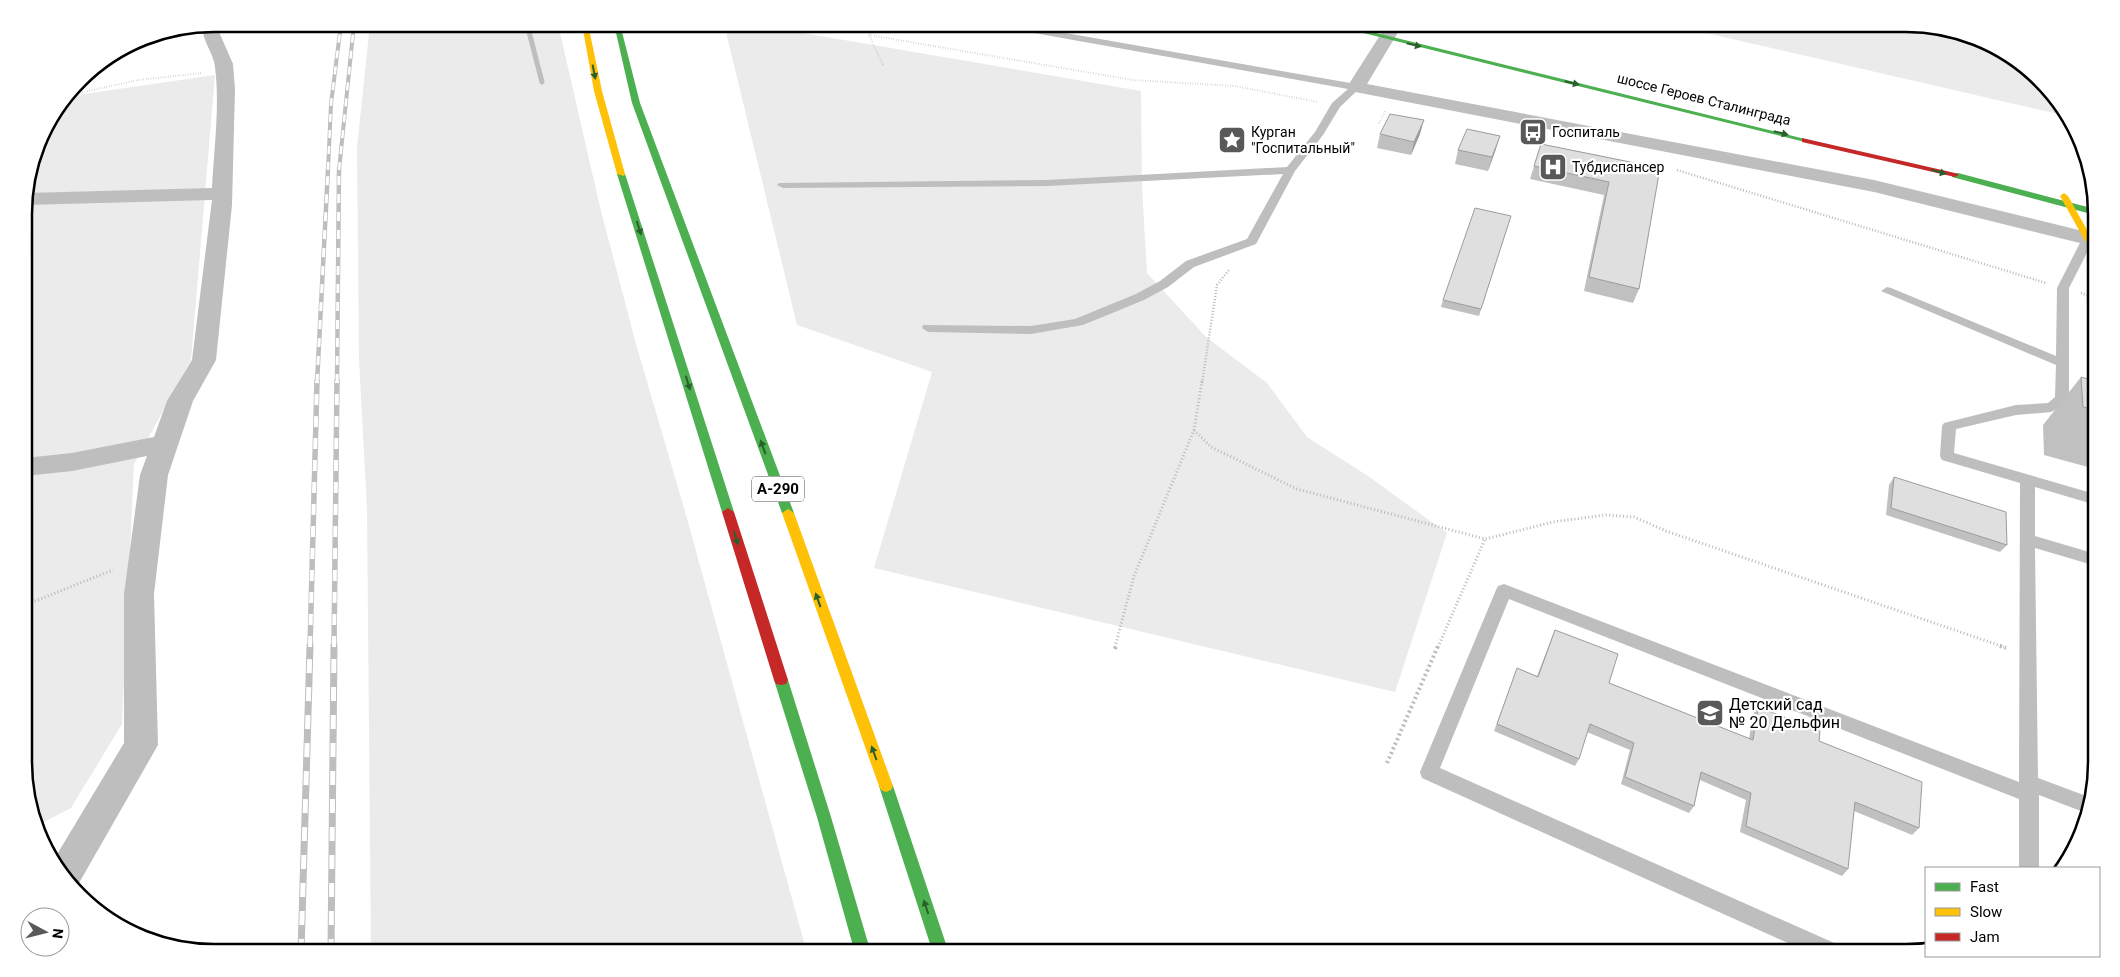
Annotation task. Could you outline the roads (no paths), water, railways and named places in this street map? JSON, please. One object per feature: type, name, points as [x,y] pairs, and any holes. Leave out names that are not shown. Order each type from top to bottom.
[{"type":"main road","points":[[587,32],[598,91],[619,168],[818,798],[861,945]]},
{"type":"main road","name":"А-290","points":[[619,32],[639,112],[751,412],[902,830],[938,945]]},
{"type":"main road","name":"шоссе Героев Сталинграда","points":[[1378,32],[1872,143]]},
{"type":"main road","name":"шоссе Героев Сталинграда","points":[[1386,32],[1885,157],[2088,210]]},
{"type":"main road","points":[[1948,161],[2014,178]]},
{"type":"main road","points":[[2078,195],[2057,189],[2088,234]]},
{"type":"street","points":[[68,870],[141,745],[140,594],[154,475],[180,401],[204,360],[222,194],[226,89],[224,71],[211,32]]},
{"type":"street","points":[[1389,34],[1356,87],[1874,186],[2088,239]]},
{"type":"street","points":[[33,199],[222,194]]},
{"type":"street","points":[[32,466],[72,462],[164,444]]},
{"type":"lane","points":[[1045,32],[1356,87]]},
{"type":"lane","points":[[928,328],[1001,331],[1031,330],[1078,322],[1140,297],[1164,284],[1190,264],[1252,240],[1290,170],[1319,133],[1336,105],[1356,87]]},
{"type":"lane","points":[[783,185],[1039,183],[1290,170]]},
{"type":"lane","points":[[2088,247],[2063,288],[2062,397],[2056,405],[2042,409],[2008,412],[1949,426],[1947,456],[2088,498]]},
{"type":"lane","points":[[1887,291],[2062,363]]},
{"type":"lane","points":[[2027,480],[2026,539],[2030,789],[2034,866]]},
{"type":"lane","points":[[2026,539],[2088,558]]},
{"type":"lane","points":[[1816,945],[1429,772],[1504,590],[2030,789],[2083,803]]},
{"type":"waterway","points":[[529,32],[542,82]]},
{"type":"railway","points":[[328,170],[331,104],[340,32]]},
{"type":"railway","points":[[339,170],[353,32]]},
{"type":"railway","points":[[317,383],[328,169]]},
{"type":"railway","points":[[337,383],[339,169]]},
{"type":"railway","points":[[310,647],[317,381]]},
{"type":"railway","points":[[334,647],[337,381]]},
{"type":"railway","points":[[301,945],[310,646]]},
{"type":"railway","points":[[331,945],[334,646]]},
{"type":"place","name":"Госпиталь","points":[[1533,132]]},
{"type":"place","name":"Курган \"Госпитальный\"","points":[[1232,140]]},
{"type":"place","name":"Тубдиспансер","points":[[1553,167]]},
{"type":"place","name":"Детский сад № 20 Дельфин","points":[[1710,713]]}]
